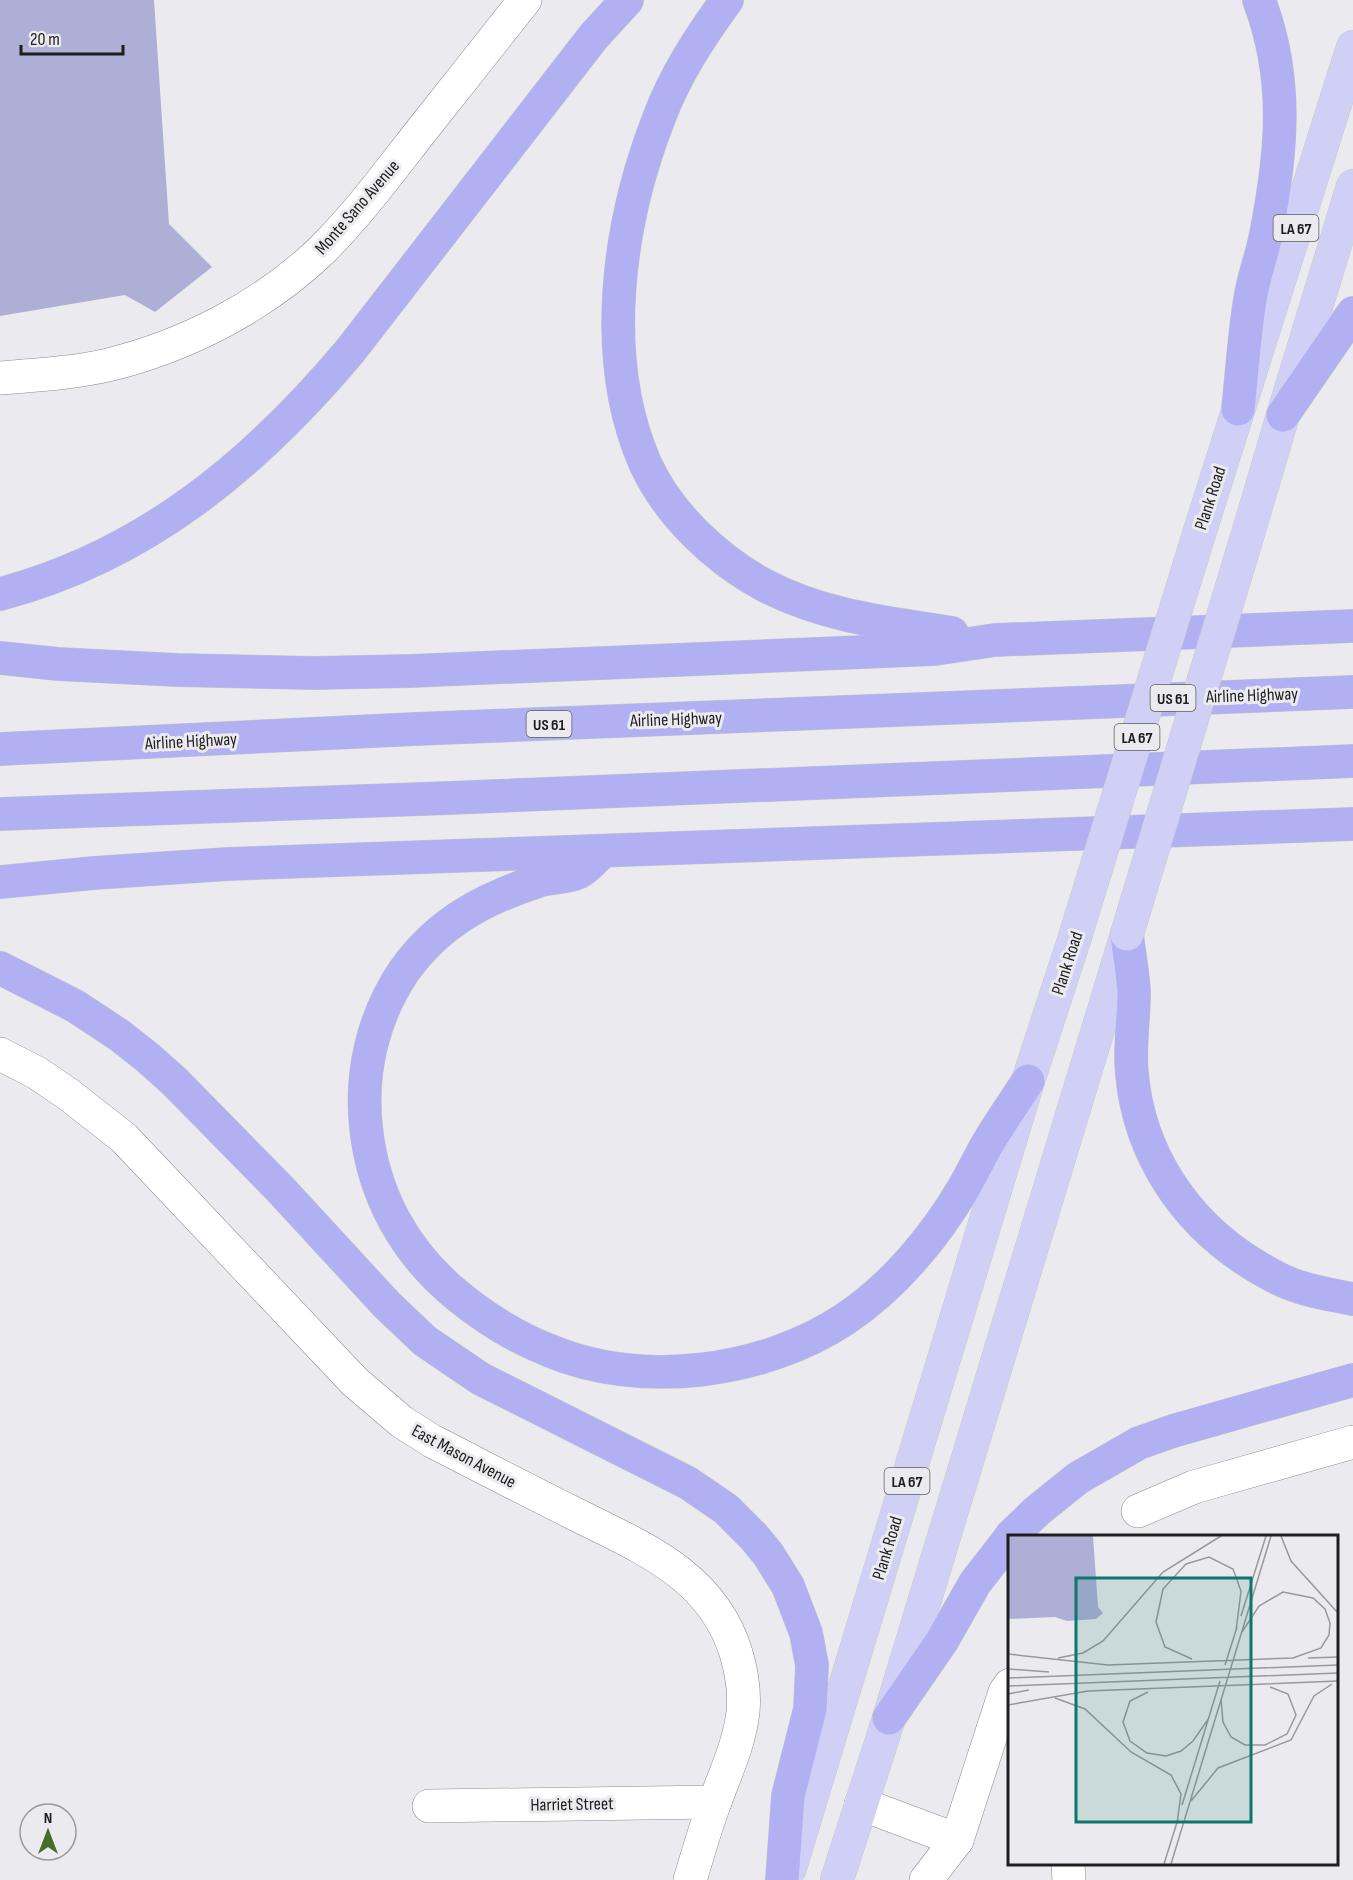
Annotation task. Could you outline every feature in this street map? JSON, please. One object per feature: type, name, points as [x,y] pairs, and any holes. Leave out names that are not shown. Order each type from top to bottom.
[{"type":"highway","points":[[0,594],[85,564],[163,523],[250,457],[322,384],[350,351],[594,36],[627,0]]},
{"type":"highway","points":[[727,0],[688,58],[659,116],[639,177],[627,230],[620,286],[621,365],[628,415],[646,465],[658,487],[690,528],[726,560],[763,584],[809,604],[855,617],[904,627],[995,640]]},
{"type":"highway","points":[[1238,409],[1250,299],[1266,236],[1280,132],[1279,73],[1273,42],[1259,0]]},
{"type":"highway","points":[[1282,415],[1353,313]]},
{"type":"highway","points":[[0,658],[58,664],[177,670],[367,672],[923,650],[995,640],[1353,626]]},
{"type":"highway","name":"Airline Highway","points":[[0,749],[415,729],[1353,692]]},
{"type":"highway","points":[[0,819],[16,813],[1353,761]]},
{"type":"highway","points":[[0,882],[228,864],[1353,824]]},
{"type":"highway","points":[[603,852],[579,873],[543,879],[501,895],[465,913],[442,928],[422,948],[388,998],[377,1023],[369,1052],[364,1112],[367,1144],[381,1195],[393,1220],[417,1256],[439,1279],[475,1309],[524,1339],[551,1352],[599,1365],[636,1370],[669,1371],[700,1370],[740,1364],[760,1359],[817,1335],[844,1320],[868,1302],[911,1261],[950,1210],[1028,1081]]},
{"type":"highway","points":[[1127,933],[1134,989],[1132,1072],[1137,1108],[1149,1146],[1174,1191],[1219,1241],[1268,1274],[1312,1291],[1353,1299]]},
{"type":"highway","points":[[0,968],[75,1006],[119,1035],[175,1082],[281,1190],[404,1323],[434,1348],[481,1379],[688,1484],[726,1509],[754,1537],[768,1554],[788,1586],[804,1626],[812,1665],[810,1709],[788,1796],[784,1880]]},
{"type":"highway","points":[[1012,1535],[1037,1511],[1078,1478],[1140,1443],[1173,1431],[1353,1380]]},
{"type":"highway","points":[[889,1718],[942,1641],[975,1583],[1008,1540]]},
{"type":"main road","name":"Plank Road","points":[[784,1880],[1028,1081],[1353,47]]},
{"type":"main road","name":"LA 67","points":[[837,1880],[889,1718],[1353,186]]},
{"type":"street","name":"Monte Sano Avenue","points":[[0,378],[82,369],[136,357],[195,334],[257,302],[281,285],[320,251],[362,207],[525,0]]},
{"type":"street","name":"East Mason Avenue","points":[[0,1054],[37,1073],[124,1138],[355,1382],[402,1422],[432,1441],[633,1544],[685,1576],[714,1606],[733,1644],[743,1680],[743,1710],[735,1753],[715,1802],[690,1880]]},
{"type":"street","points":[[1137,1511],[1194,1487],[1353,1442]]},
{"type":"street","points":[[926,1880],[957,1840],[1008,1688]]},
{"type":"street","name":"Harriet Street","points":[[429,1806],[715,1802]]},
{"type":"street","points":[[861,1804],[957,1840]]},
{"type":"street","points":[[1068,1865],[1069,1880]]},
{"type":"shaded area","points":[[0,0],[154,0],[169,224],[212,267],[155,312],[125,295],[0,316]]}]
